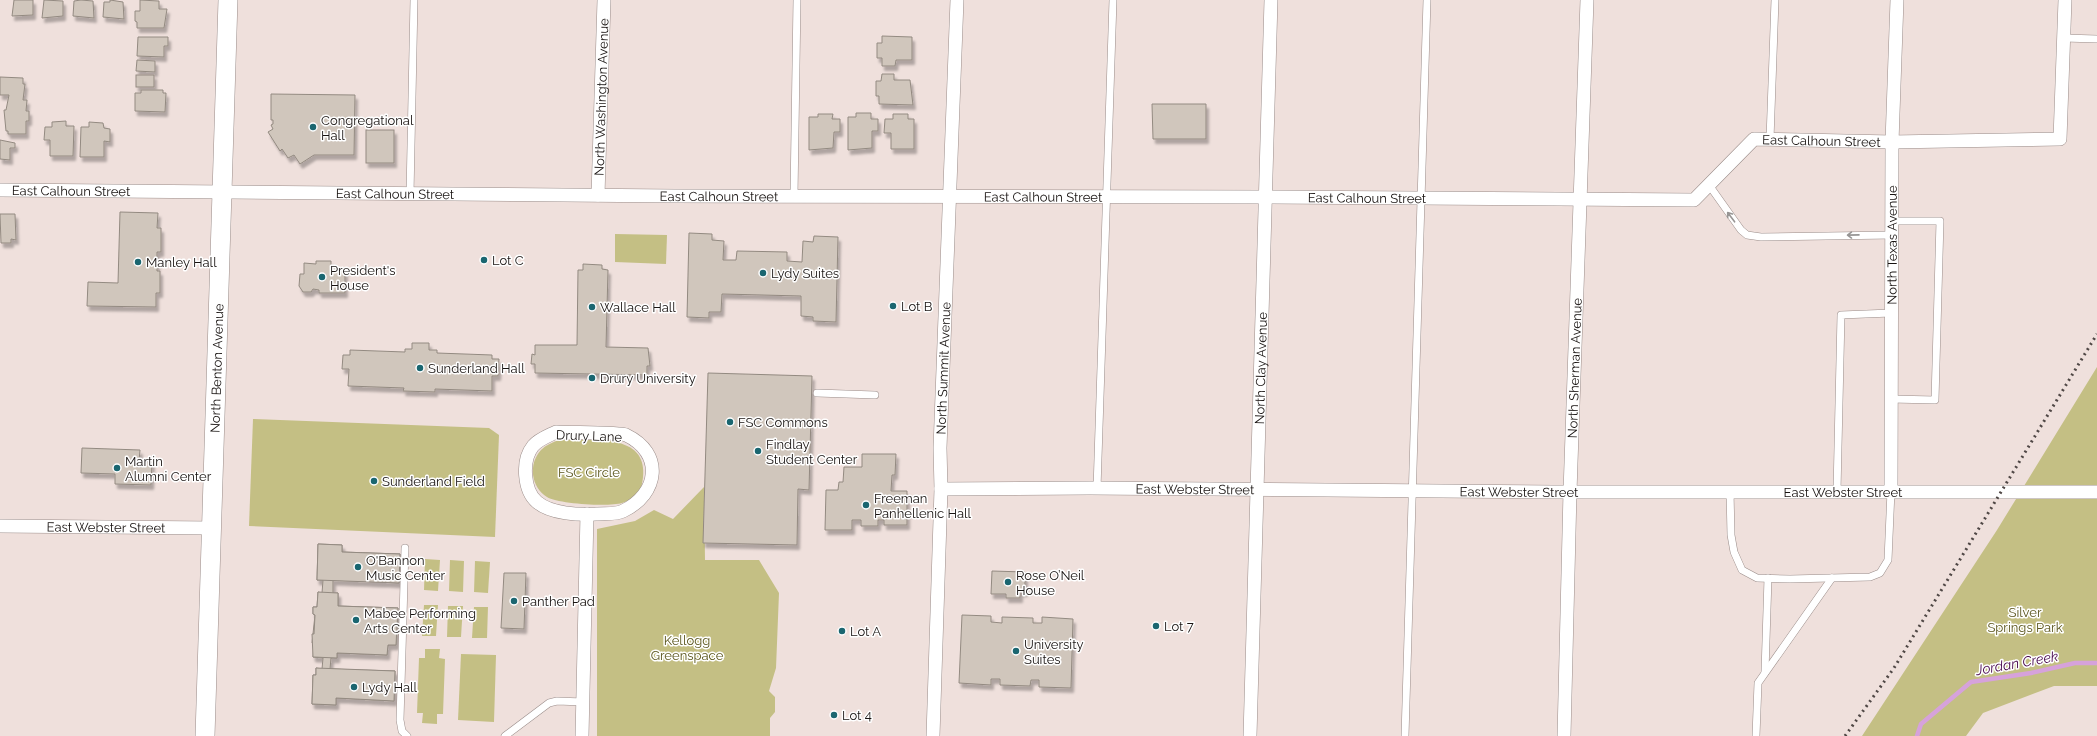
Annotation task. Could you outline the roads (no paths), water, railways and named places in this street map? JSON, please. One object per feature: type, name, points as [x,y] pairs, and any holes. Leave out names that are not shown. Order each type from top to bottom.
[{"type":"main road","name":"North Benton Avenue","points":[[205,736],[228,0]]},
{"type":"street","name":"North Washington Avenue","points":[[598,195],[604,0]]},
{"type":"street","name":"North Summit Avenue","points":[[933,736],[941,489],[940,448],[956,0]]},
{"type":"street","name":"North Clay Avenue","points":[[1250,736],[1258,490],[1264,197],[1271,0]]},
{"type":"street","name":"North Sherman Avenue","points":[[1564,736],[1570,492],[1587,0]]},
{"type":"street","name":"North Texas Avenue","points":[[1890,491],[1892,142],[1897,0]]},
{"type":"street","points":[[2064,38],[2065,0]]},
{"type":"street","name":"East Calhoun Street","points":[[0,190],[410,194],[1108,196],[1694,200],[1754,139],[1892,142],[2060,139],[2064,38]]},
{"type":"street","name":"Drury Lane","points":[[556,432],[625,434],[642,446],[650,459],[652,474],[650,486],[644,498],[621,513],[587,514],[552,510],[538,503],[530,494],[526,485],[530,452],[533,447],[544,437],[556,432]]},
{"type":"street","name":"East Webster Street","points":[[941,489],[1097,488],[1412,492],[2097,492]]},
{"type":"street","points":[[582,736],[587,514]]},
{"type":"street","name":"East Webster Street","points":[[0,526],[211,528]]},
{"type":"lane","points":[[410,194],[414,0]]},
{"type":"lane","points":[[794,196],[797,0]]},
{"type":"lane","points":[[1097,488],[1108,196],[1113,0]]},
{"type":"lane","points":[[1405,736],[1427,0]]},
{"type":"lane","points":[[1770,139],[1775,0]]},
{"type":"lane","points":[[2064,38],[2097,39]]},
{"type":"lane","points":[[1709,185],[1741,230],[1748,235],[1761,237],[1892,235]]},
{"type":"lane","points":[[1891,400],[1935,400],[1940,221],[1892,221]]},
{"type":"lane","points":[[1837,491],[1841,315],[1891,313]]},
{"type":"lane","points":[[817,393],[875,395]]},
{"type":"lane","points":[[1730,491],[1731,535],[1734,552],[1742,570],[1757,578],[1832,578],[1870,577],[1880,573],[1888,560],[1890,491]]},
{"type":"lane","points":[[405,548],[400,720],[402,731],[407,736]]},
{"type":"lane","points":[[1765,673],[1768,578]]},
{"type":"lane","points":[[1756,736],[1758,683],[1832,578]]},
{"type":"lane","points":[[505,736],[549,703],[557,701],[583,702]]},
{"type":"waterway","name":"Jordan Creek","points":[[1917,736],[1921,724],[1971,682],[2031,673],[2075,663],[2097,663]]},
{"type":"railway","points":[[1845,736],[1894,668],[2097,334]]},
{"type":"place","name":"Congregational Hall","points":[[313,127]]},
{"type":"place","name":"Lot C","points":[[484,260]]},
{"type":"place","name":"Manley Hall","points":[[138,262]]},
{"type":"place","name":"Lydy Suites","points":[[763,273]]},
{"type":"place","name":"President's House","points":[[322,277]]},
{"type":"place","name":"Lot B","points":[[893,306]]},
{"type":"place","name":"Wallace Hall","points":[[592,307]]},
{"type":"place","name":"Sunderland Hall","points":[[420,368]]},
{"type":"place","name":"Drury University","points":[[592,378]]},
{"type":"place","name":"FSC Commons","points":[[730,422]]},
{"type":"place","name":"Findlay Student Center","points":[[758,451]]},
{"type":"place","name":"Martin Alumni Center","points":[[117,468]]},
{"type":"place","name":"Sunderland Field","points":[[374,481]]},
{"type":"place","name":"Freeman Panhellenic Hall","points":[[866,505]]},
{"type":"place","name":"O'Bannon Music Center","points":[[358,567]]},
{"type":"place","name":"Rose O’Neil House","points":[[1008,582]]},
{"type":"place","name":"Panther Pad","points":[[514,601]]},
{"type":"place","name":"Mabee Performing Arts Center","points":[[356,620]]},
{"type":"place","name":"Lot 7","points":[[1156,626]]},
{"type":"place","name":"Lot A","points":[[842,631]]},
{"type":"place","name":"University Suites","points":[[1016,651]]},
{"type":"place","name":"Lydy Hall","points":[[354,687]]},
{"type":"place","name":"Lot 4","points":[[834,715]]},
{"type":"park label","name":"FSC Circle","points":[[589,472]]},
{"type":"park label","name":"Silver Springs Park","points":[[2025,620]]},
{"type":"park label","name":"Kellogg Greenspace","points":[[687,648]]}]
